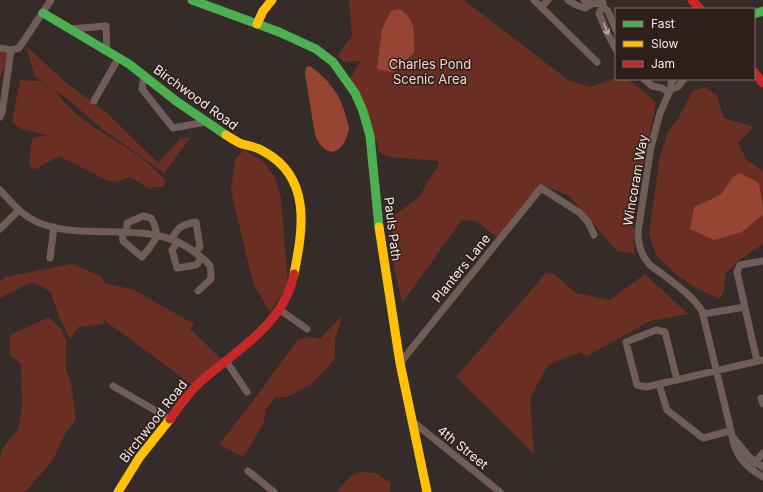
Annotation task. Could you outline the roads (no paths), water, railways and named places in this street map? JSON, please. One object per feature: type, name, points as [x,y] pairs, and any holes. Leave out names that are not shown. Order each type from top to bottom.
[{"type":"street","points":[[0,48],[11,50],[19,48],[51,0]]},
{"type":"street","name":"Pauls Path","points":[[192,0],[279,32],[316,50],[333,62],[355,93],[363,111],[370,136],[378,221],[400,363],[427,492]]},
{"type":"street","points":[[257,24],[263,11],[272,0]]},
{"type":"street","points":[[534,0],[596,62]]},
{"type":"street","points":[[541,7],[548,0]]},
{"type":"street","points":[[568,0],[585,8],[592,4]]},
{"type":"street","points":[[584,0],[592,4],[603,4]]},
{"type":"street","points":[[692,0],[699,8]]},
{"type":"street","points":[[603,4],[608,11],[615,28]]},
{"type":"street","points":[[603,4],[599,13],[607,33],[615,47]]},
{"type":"street","name":"Birchwood Road","points":[[43,13],[119,57],[206,122],[240,143],[262,150],[276,159],[288,171],[295,184],[300,200],[302,221],[300,243],[292,283],[280,310],[259,334],[199,382],[139,458],[119,492]]},
{"type":"street","points":[[70,29],[106,26],[107,50]]},
{"type":"street","points":[[0,117],[2,113],[11,50]]},
{"type":"street","points":[[94,101],[119,57]]},
{"type":"street","points":[[755,73],[763,83]]},
{"type":"street","points":[[144,75],[142,89],[173,128],[206,122]]},
{"type":"street","points":[[645,80],[652,86],[670,91]]},
{"type":"street","points":[[658,80],[662,88]]},
{"type":"street","name":"Wincoram Way","points":[[673,80],[670,83],[670,91],[660,112],[652,147],[638,240],[643,255],[649,264],[697,302],[703,314],[733,445],[738,456],[763,477]]},
{"type":"street","name":"Wincoram Way","points":[[670,91],[678,87],[683,80]]},
{"type":"street","name":"Planters Lane","points":[[400,363],[540,188],[580,213],[588,222],[594,235]]},
{"type":"street","points":[[0,190],[24,216],[54,227],[75,230],[124,231],[156,235],[175,240],[195,252],[210,266],[211,279],[198,291]]},
{"type":"street","points":[[0,229],[19,210]]},
{"type":"street","points":[[143,216],[151,218],[157,228],[155,241],[142,257],[123,241],[124,231],[127,223],[143,216]]},
{"type":"street","points":[[195,252],[200,247],[196,222],[182,226],[175,232],[175,240],[172,250],[177,268],[196,265],[202,258]]},
{"type":"street","points":[[50,258],[54,227]]},
{"type":"street","points":[[677,380],[665,332],[656,330],[626,342],[637,385],[646,387],[677,380],[717,370],[760,361],[737,272],[740,265],[763,261]]},
{"type":"street","points":[[703,314],[745,307]]},
{"type":"street","points":[[280,310],[307,329]]},
{"type":"street","points":[[226,360],[247,392]]},
{"type":"street","points":[[659,384],[664,405],[667,410],[703,438],[731,433]]},
{"type":"street","points":[[113,386],[170,419]]},
{"type":"street","name":"4th Street","points":[[412,420],[500,492]]},
{"type":"street","name":"Wincoram Way","points":[[731,433],[750,458],[763,467]]},
{"type":"street","points":[[751,468],[763,453]]},
{"type":"street","points":[[248,470],[274,492]]},
{"type":"park label","name":"Charles Pond Scenic Area","points":[[430,72]]}]
